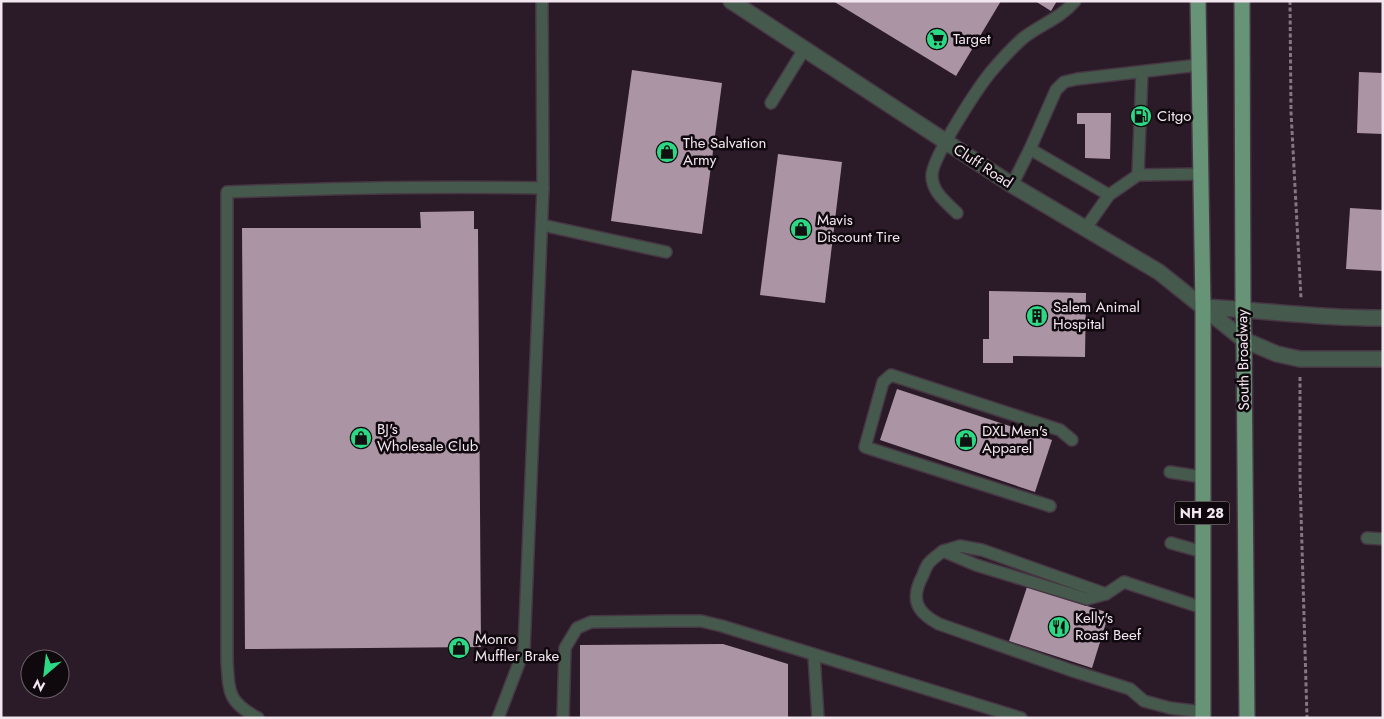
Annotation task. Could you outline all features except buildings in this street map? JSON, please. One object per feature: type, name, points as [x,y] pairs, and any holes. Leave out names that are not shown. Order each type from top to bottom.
[{"type":"main road","name":"NH 28","points":[[1198,1],[1203,307],[1204,715]]},
{"type":"main road","name":"South Broadway","points":[[1242,1],[1246,718]]},
{"type":"street","name":"Cluff Road","points":[[731,1],[1012,185],[1159,272],[1244,340],[1277,354],[1300,358],[1383,359]]},
{"type":"street","points":[[1203,307],[1243,309],[1301,316],[1383,318]]},
{"type":"lane","points":[[498,718],[524,650],[542,225],[542,1]]},
{"type":"lane","points":[[957,213],[937,193],[933,186],[931,175],[946,141],[990,73],[1009,51],[1024,38],[1051,22],[1075,1]]},
{"type":"lane","points":[[771,103],[805,48]]},
{"type":"lane","points":[[1012,185],[1056,90],[1064,82],[1199,65]]},
{"type":"lane","points":[[1138,175],[1142,72]]},
{"type":"lane","points":[[1030,149],[1109,195]]},
{"type":"lane","points":[[1085,229],[1109,195],[1138,175],[1200,174]]},
{"type":"lane","points":[[258,718],[241,709],[229,692],[227,661],[226,192],[350,188],[543,188]]},
{"type":"lane","points":[[542,225],[666,252]]},
{"type":"lane","points":[[1050,506],[865,447],[883,382],[891,375],[1060,430],[1072,440]]},
{"type":"lane","points":[[1170,472],[1202,477]]},
{"type":"lane","points":[[1366,538],[1383,538]]},
{"type":"lane","points":[[1171,543],[1203,552]]},
{"type":"lane","points":[[1106,594],[982,550],[960,546],[943,551],[928,564],[919,583],[915,598],[920,609],[928,618],[939,624],[1130,689],[1144,701],[1204,715]]},
{"type":"lane","points":[[943,551],[976,566],[1087,599],[1106,594],[1124,582],[1203,608]]},
{"type":"lane","points":[[563,718],[565,648],[577,628],[591,622],[701,621],[1021,718]]},
{"type":"lane","points":[[814,656],[818,718]]},
{"type":"path","points":[[1290,1],[1291,112],[1301,316]]},
{"type":"path","points":[[1300,358],[1300,478],[1307,718]]},
{"type":"place","name":"Target","points":[[937,39]]},
{"type":"place","name":"Citgo","points":[[1141,116]]},
{"type":"place","name":"The Salvation Army","points":[[667,152]]},
{"type":"place","name":"Mavis Discount Tire","points":[[801,229]]},
{"type":"place","name":"Salem Animal Hospital","points":[[1037,316]]},
{"type":"place","name":"BJ's Wholesale Club","points":[[361,438]]},
{"type":"place","name":"DXL Men's Apparel","points":[[966,440]]},
{"type":"place","name":"Kelly's Roast Beef","points":[[1059,627]]},
{"type":"place","name":"Monro Muffler Brake","points":[[459,648]]}]
